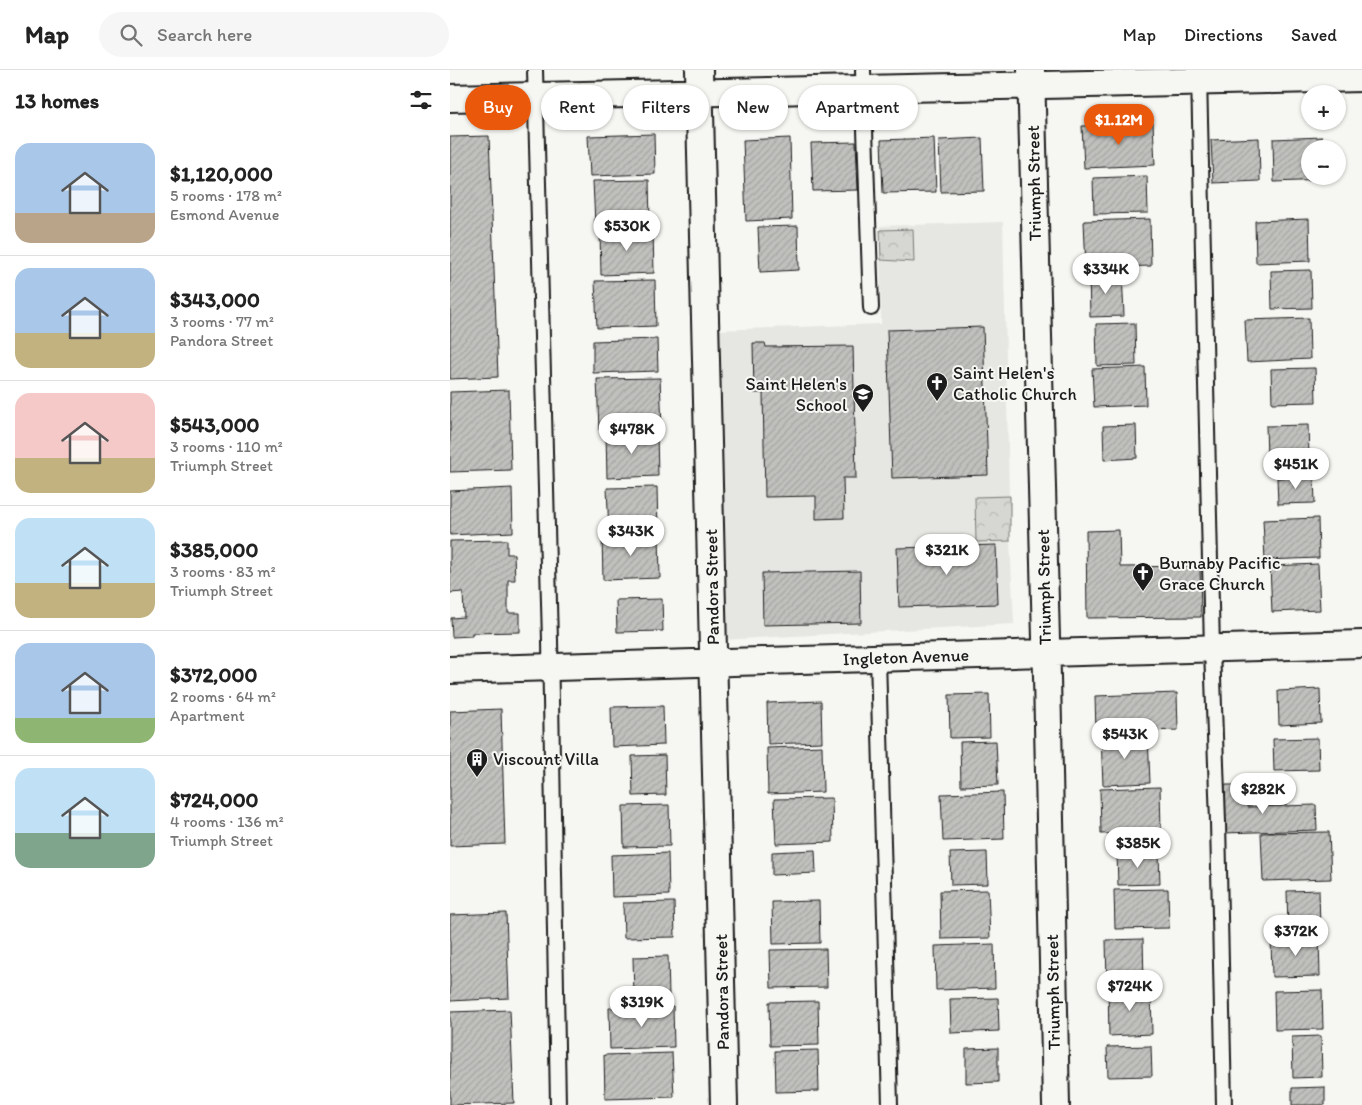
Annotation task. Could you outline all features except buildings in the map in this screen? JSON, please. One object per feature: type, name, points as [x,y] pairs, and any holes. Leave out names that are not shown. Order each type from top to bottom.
[{"type":"street","points":[[450,98],[536,96],[700,81],[1199,76],[1362,78]]},
{"type":"street","name":"Triumph Street","points":[[1031,78],[1056,1105]]},
{"type":"street","name":"Pandora Street","points":[[700,81],[724,1105]]},
{"type":"street","name":"Ingleton Avenue","points":[[450,670],[1362,644]]},
{"type":"lane","points":[[535,70],[550,667],[558,1105]]},
{"type":"lane","points":[[1199,76],[1224,1105]]},
{"type":"lane","points":[[863,80],[871,308]]},
{"type":"lane","points":[[878,657],[890,1105]]},
{"type":"shaded area","name":"Saint Helen's School","points":[[1003,222],[1010,541],[1014,624],[720,640],[718,330],[881,324],[880,226]]},
{"type":"green space","points":[[913,229],[914,262],[881,260],[880,230]]},
{"type":"green space","points":[[1010,496],[1010,541],[976,542],[975,497]]},
{"type":"place","name":"Saint Helen's Catholic Church","points":[[937,402]]},
{"type":"place","name":"Saint Helen's School","points":[[863,413]]},
{"type":"place","name":"Burnaby Pacific Grace Church","points":[[1143,592]]},
{"type":"place","name":"Viscount Villa","points":[[477,778]]}]
